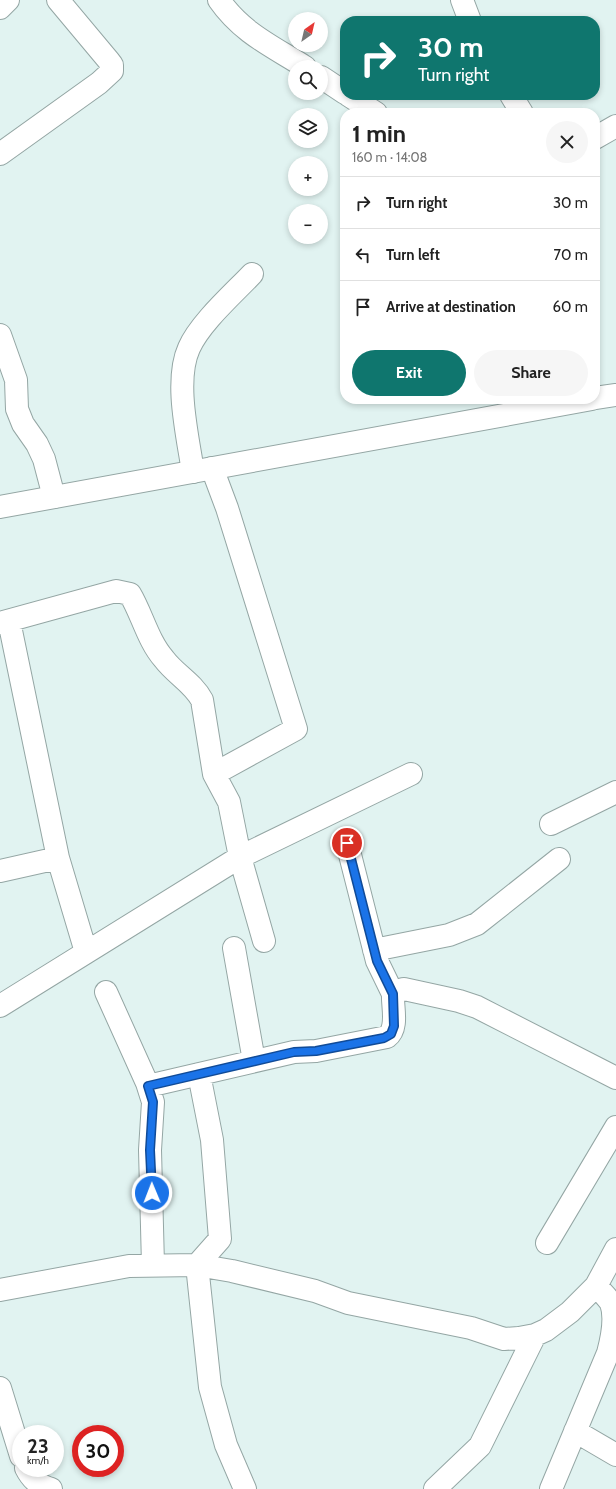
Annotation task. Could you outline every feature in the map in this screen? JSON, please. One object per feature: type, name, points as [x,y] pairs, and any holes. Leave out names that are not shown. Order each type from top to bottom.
[{"type":"street","points":[[0,8],[8,0]]},
{"type":"street","points":[[0,154],[99,83],[112,71],[112,65],[109,61],[58,0]]},
{"type":"street","points":[[219,0],[233,18],[245,30],[294,60]]},
{"type":"street","points":[[462,0],[468,16]]},
{"type":"street","points":[[328,82],[340,90]]},
{"type":"street","points":[[356,100],[368,108]]},
{"type":"street","points":[[600,135],[616,126]]},
{"type":"street","points":[[214,774],[296,729],[227,508],[202,470],[181,382],[183,366],[189,348],[199,333],[252,274]]},
{"type":"street","points":[[0,335],[6,363],[16,380],[17,409],[23,424],[37,444],[44,458],[54,497]]},
{"type":"street","points":[[600,397],[616,394]]},
{"type":"street","points":[[0,507],[565,404]]},
{"type":"street","points":[[86,952],[58,858],[5,622],[116,591],[130,594],[156,649],[163,659],[198,692],[202,700],[214,774],[229,802],[240,857],[264,942]]},
{"type":"street","points":[[0,1006],[240,857],[411,774]]},
{"type":"street","points":[[551,824],[616,792]]},
{"type":"street","points":[[148,1086],[294,1052],[316,1051],[387,1037],[391,1034],[394,1026],[393,994],[380,969],[374,950],[347,843]]},
{"type":"street","points":[[0,871],[58,858]]},
{"type":"street","points":[[374,950],[449,935],[477,924],[559,859]]},
{"type":"street","points":[[234,948],[254,1061]]},
{"type":"street","points":[[393,994],[396,991],[404,990],[459,1001],[477,1008],[616,1078]]},
{"type":"street","points":[[106,992],[148,1086],[153,1102],[150,1150],[153,1265]]},
{"type":"street","points":[[199,1074],[212,1140],[220,1239],[197,1265],[210,1386],[226,1445],[245,1489]]},
{"type":"street","points":[[548,1243],[616,1127]]},
{"type":"street","points":[[0,1290],[129,1266],[197,1265],[315,1290],[348,1302],[471,1328],[504,1339],[535,1335],[546,1330],[570,1312],[596,1286],[616,1250]]},
{"type":"street","points":[[551,1489],[614,1335],[615,1320],[612,1304],[596,1286]]},
{"type":"street","points":[[435,1489],[480,1446],[535,1335]]},
{"type":"street","points":[[0,1388],[12,1427]]},
{"type":"street","points":[[575,1431],[616,1456]]},
{"type":"street","points":[[31,1477],[42,1486],[51,1489]]},
{"type":"route","points":[[152,1193],[150,1150],[153,1102],[148,1086],[294,1052],[316,1051],[384,1038],[393,1031],[393,994],[377,961],[347,843]]}]
